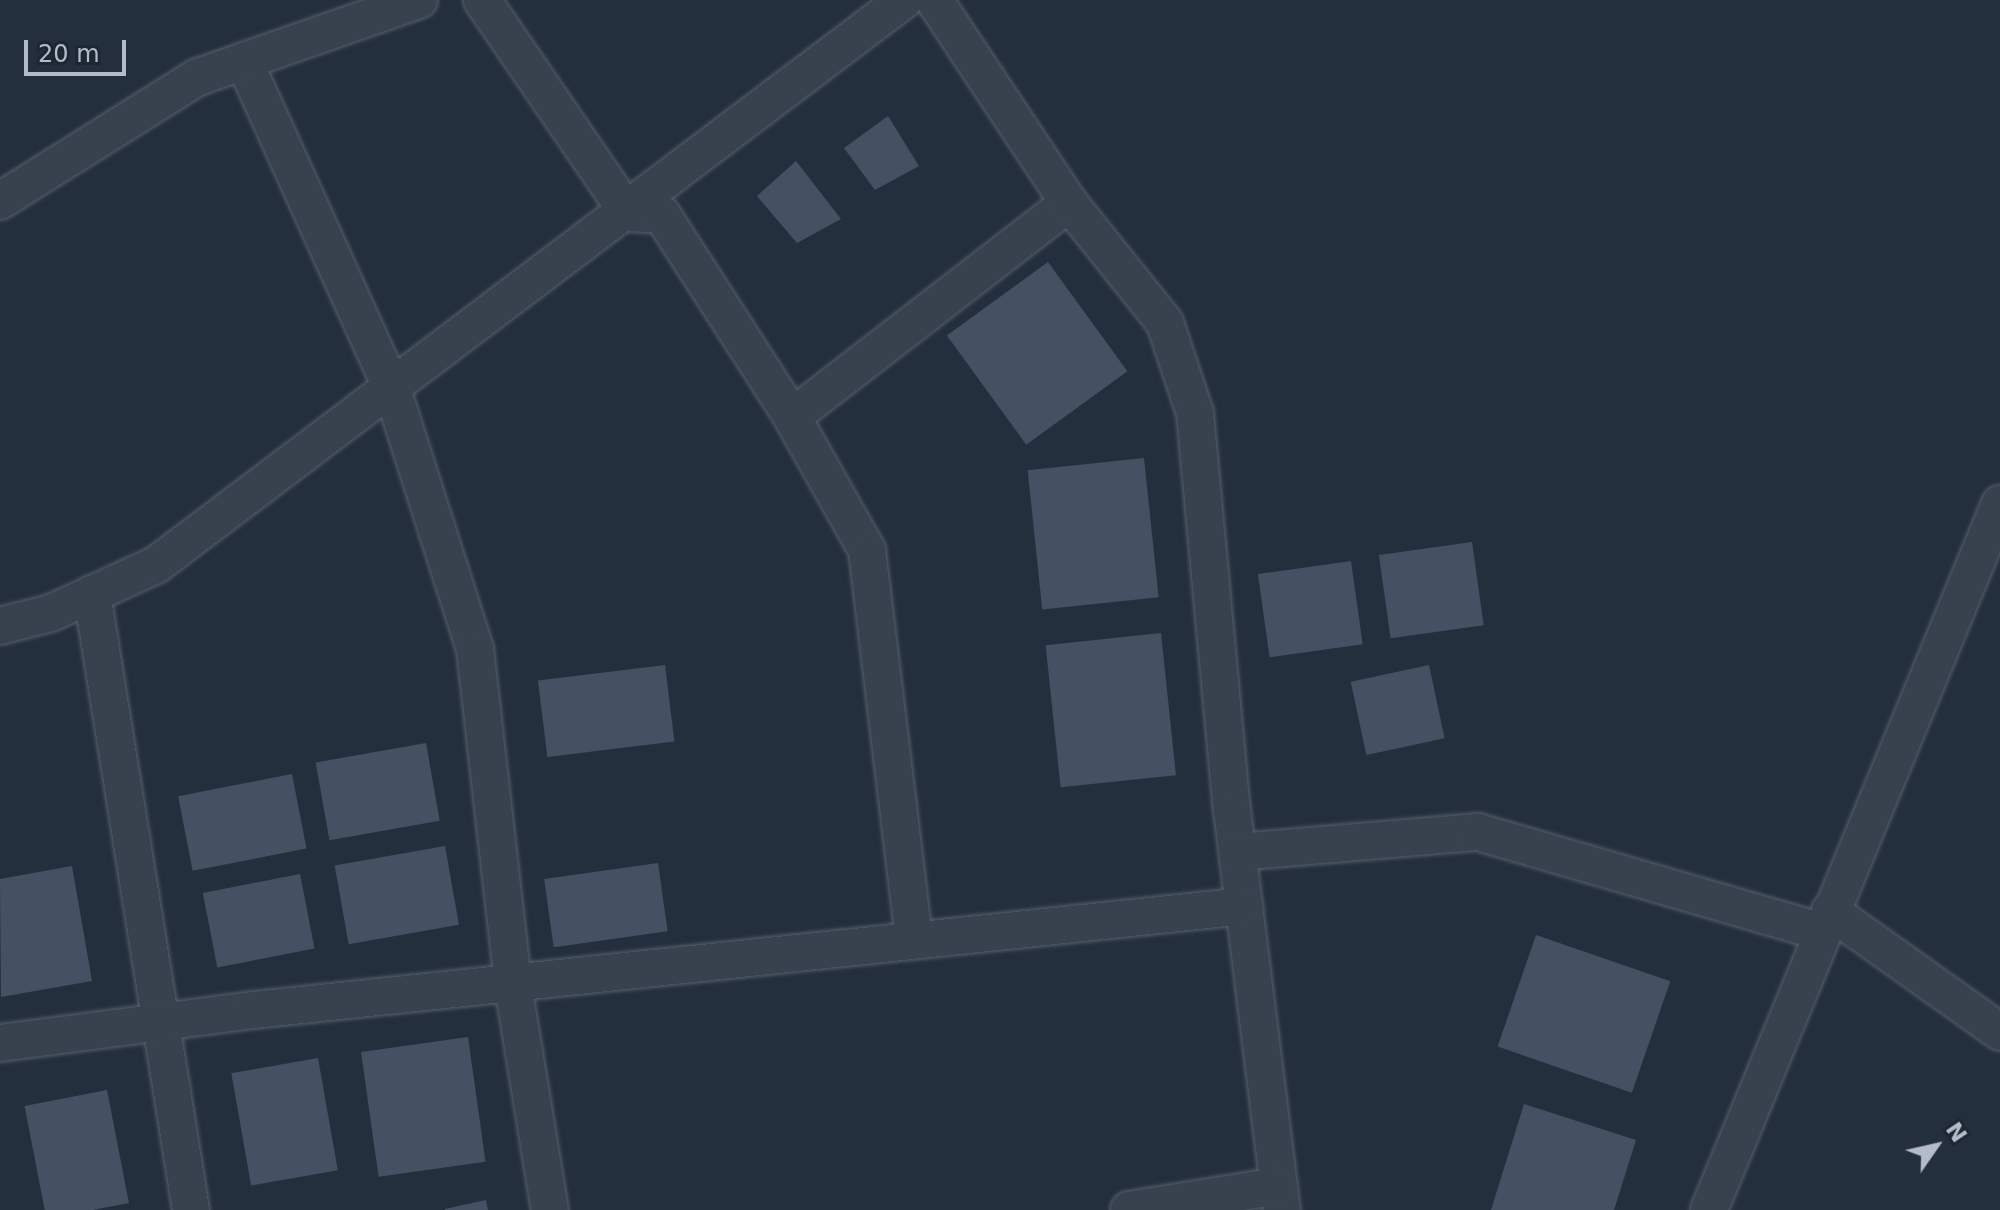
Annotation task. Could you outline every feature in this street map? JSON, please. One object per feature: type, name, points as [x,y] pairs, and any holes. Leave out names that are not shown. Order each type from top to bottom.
[{"type":"street","points":[[0,201],[198,77],[419,0]]},
{"type":"street","points":[[482,0],[628,213]]},
{"type":"street","points":[[0,626],[51,613],[156,565],[628,213],[904,0]]},
{"type":"street","points":[[934,0],[1069,203],[1165,323],[1183,364],[1195,413],[1238,852],[1280,1198],[1129,1210]]},
{"type":"street","points":[[244,61],[392,389],[475,649],[513,985],[550,1210]]},
{"type":"street","points":[[792,417],[1069,203]]},
{"type":"street","points":[[628,213],[662,215],[792,417],[867,550],[914,938]]},
{"type":"street","points":[[1709,1210],[2000,504]]},
{"type":"street","points":[[92,594],[191,1210]]},
{"type":"street","points":[[1238,852],[1478,832],[1826,921],[2000,1032]]},
{"type":"street","points":[[0,1043],[914,938],[1245,906]]},
{"type":"building","points":[[888,116],[919,166],[875,190],[844,148]]},
{"type":"building","points":[[796,161],[841,219],[797,243],[757,196]]},
{"type":"building","points":[[1048,262],[1127,371],[1026,445],[947,335]]},
{"type":"building","points":[[1144,458],[1159,597],[1042,609],[1028,470]]},
{"type":"building","points":[[1472,542],[1484,625],[1391,638],[1379,555]]},
{"type":"building","points":[[1351,561],[1363,644],[1270,657],[1258,574]]},
{"type":"building","points":[[1161,633],[1176,775],[1061,787],[1046,645]]},
{"type":"building","points":[[665,665],[674,741],[547,757],[538,681]]},
{"type":"building","points":[[1429,665],[1445,738],[1366,755],[1351,682]]},
{"type":"building","points":[[426,743],[440,821],[329,840],[316,762]]},
{"type":"building","points":[[292,774],[307,849],[193,871],[178,796]]},
{"type":"building","points":[[445,846],[459,925],[349,944],[335,865]]},
{"type":"building","points":[[658,863],[668,931],[554,947],[544,879]]},
{"type":"building","points":[[72,866],[92,981],[1,997],[0,879]]},
{"type":"building","points":[[300,874],[315,949],[217,967],[203,893]]},
{"type":"building","points":[[1536,935],[1670,981],[1632,1093],[1498,1047]]},
{"type":"building","points":[[468,1037],[486,1162],[379,1177],[361,1052]]},
{"type":"building","points":[[318,1058],[338,1170],[251,1186],[231,1073]]},
{"type":"building","points":[[107,1090],[129,1203],[92,1210],[45,1210],[25,1106]]},
{"type":"building","points":[[1524,1104],[1636,1140],[1614,1210],[1491,1210]]},
{"type":"building","points":[[486,1200],[488,1210],[445,1210],[445,1209]]}]
